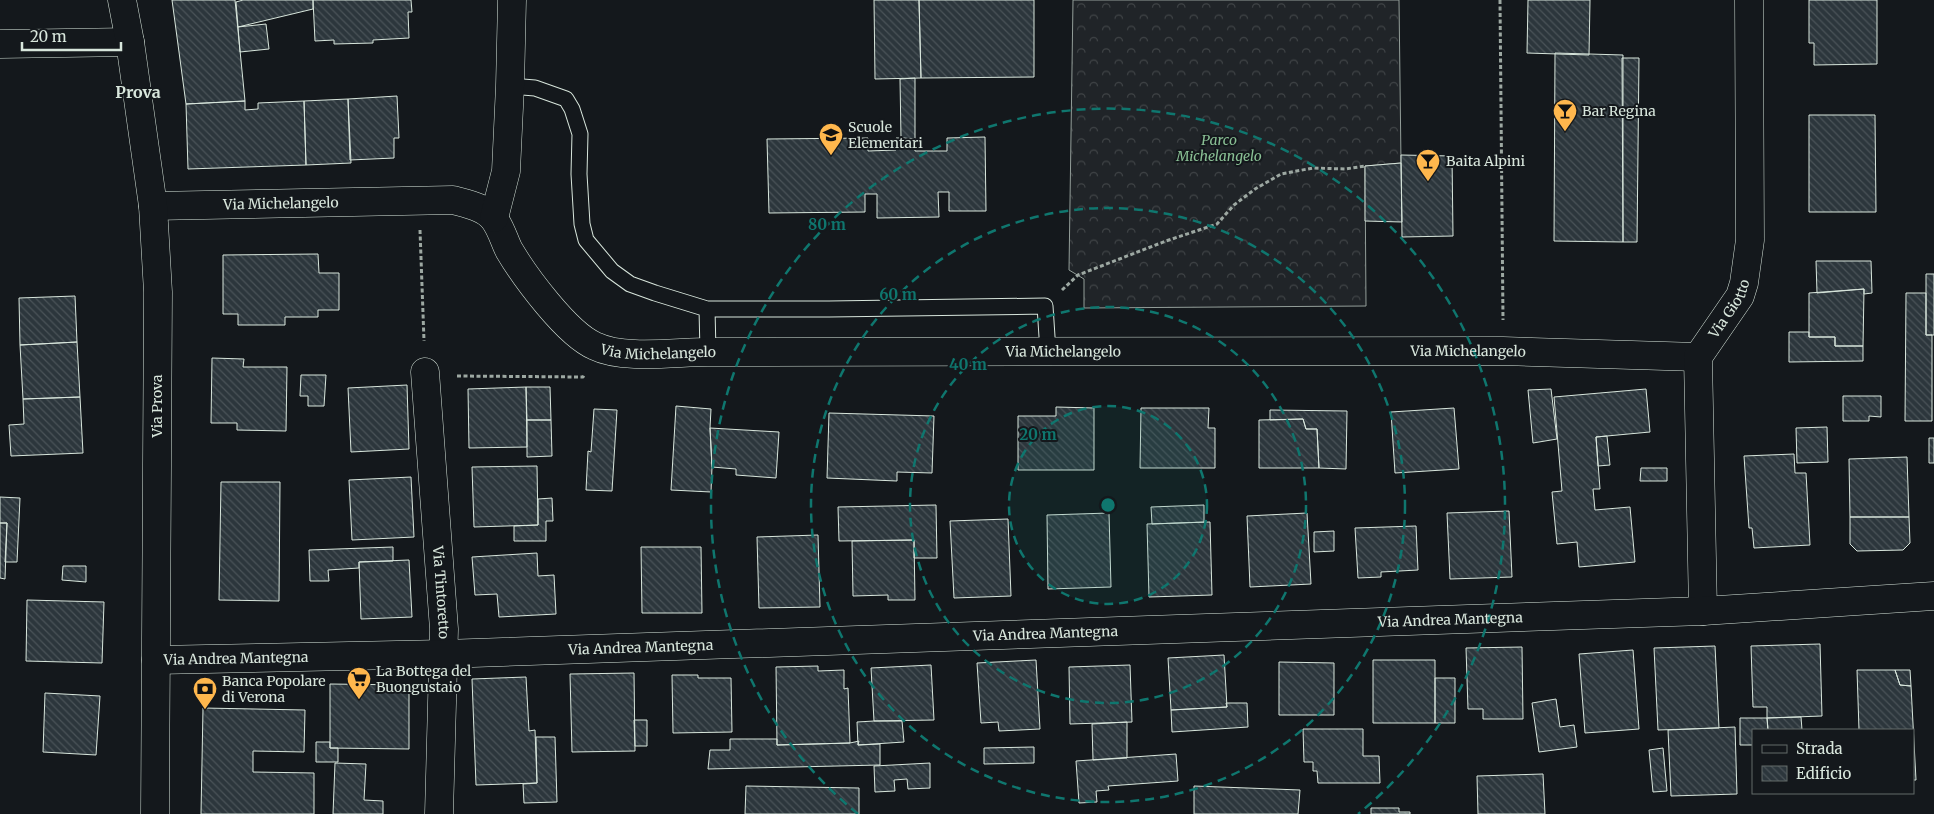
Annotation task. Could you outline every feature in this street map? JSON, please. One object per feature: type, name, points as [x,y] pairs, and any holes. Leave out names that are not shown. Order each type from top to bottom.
[{"type":"street","name":"Via Prova","points":[[122,0],[130,42],[153,206],[158,292],[154,814]]},
{"type":"street","points":[[494,218],[506,171],[512,0]]},
{"type":"street","name":"Via Giotto","points":[[1698,356],[1740,296],[1744,283],[1750,240],[1750,0]]},
{"type":"street","points":[[0,44],[130,42]]},
{"type":"street","name":"Via Michelangelo","points":[[153,206],[454,200],[475,206],[494,218],[510,250],[538,290],[571,330],[594,346],[619,354],[708,352],[1503,351],[1698,356]]},
{"type":"street","points":[[1698,356],[1703,611]]},
{"type":"street","name":"Via Tintoretto","points":[[425,372],[444,629],[439,814]]},
{"type":"street","name":"Via Andrea Mantegna","points":[[156,660],[444,654],[1703,611],[1934,596]]},
{"type":"lane","points":[[510,86],[535,88],[566,99],[572,109],[580,134],[579,174],[582,224],[586,240],[612,271],[630,284],[707,308],[829,309],[1045,306],[1048,352]]},
{"type":"lane","points":[[707,308],[708,352]]},
{"type":"path","points":[[1500,0],[1503,351]]},
{"type":"path","points":[[1045,306],[1078,275],[1166,241],[1217,224],[1234,206],[1256,189],[1281,174],[1313,168],[1345,169],[1365,166]]},
{"type":"path","points":[[419,202],[425,372],[456,376],[583,377],[594,346]]},
{"type":"green space","name":"Parco Michelangelo","points":[[1073,0],[1399,0],[1401,163],[1365,166],[1366,306],[1084,308],[1084,279],[1069,270]]},
{"type":"building","points":[[172,0],[235,0],[245,101],[186,104]]},
{"type":"building","points":[[243,0],[313,0],[313,9],[238,27],[236,2]]},
{"type":"building","points":[[313,0],[411,0],[412,12],[408,12],[409,38],[373,40],[373,43],[334,44],[334,40],[315,41]]},
{"type":"building","points":[[874,0],[919,0],[921,78],[875,79]]},
{"type":"building","points":[[919,0],[1034,0],[1034,77],[921,78]]},
{"type":"building","points":[[1528,0],[1590,0],[1589,55],[1527,53]]},
{"type":"building","points":[[1809,0],[1877,0],[1877,64],[1814,65],[1814,43],[1809,43]]},
{"type":"building","points":[[266,24],[269,49],[240,52],[238,27]]},
{"type":"building","points":[[1555,53],[1623,55],[1623,242],[1554,241]]},
{"type":"building","points":[[1622,58],[1639,58],[1637,242],[1623,242]]},
{"type":"building","points":[[915,78],[915,139],[901,138],[900,79]]},
{"type":"building","points":[[397,96],[399,138],[394,138],[394,158],[350,160],[348,99]]},
{"type":"building","points":[[348,99],[351,163],[306,165],[304,101]]},
{"type":"building","points":[[245,101],[245,110],[258,109],[258,103],[304,101],[306,165],[188,169],[186,104]]},
{"type":"building","points":[[1809,115],[1875,115],[1876,212],[1809,212]]},
{"type":"building","points":[[985,137],[986,211],[949,211],[949,192],[938,192],[939,217],[877,218],[877,194],[865,194],[865,212],[769,213],[767,139],[868,138],[868,151],[896,150],[896,138],[901,138],[915,139],[915,151],[947,151],[947,138]]},
{"type":"building","points":[[1401,155],[1452,156],[1453,236],[1402,237]]},
{"type":"building","points":[[1401,163],[1402,222],[1365,221],[1365,166]]},
{"type":"building","points":[[318,254],[319,273],[339,273],[339,310],[318,310],[318,317],[285,317],[285,325],[238,325],[238,314],[223,314],[223,255]]},
{"type":"building","points":[[1816,261],[1871,261],[1872,293],[1864,294],[1864,289],[1817,293]]},
{"type":"building","points":[[1926,274],[1934,274],[1934,335],[1926,335]]},
{"type":"building","points":[[1864,289],[1863,346],[1835,346],[1835,337],[1809,337],[1809,293]]},
{"type":"building","points":[[1906,293],[1926,293],[1926,335],[1932,335],[1932,421],[1905,421]]},
{"type":"building","points":[[75,296],[77,342],[20,345],[19,298]]},
{"type":"building","points":[[1789,332],[1809,332],[1809,337],[1835,337],[1835,346],[1863,346],[1863,361],[1789,362]]},
{"type":"building","points":[[77,342],[80,397],[23,399],[20,345]]},
{"type":"building","points":[[212,358],[244,359],[243,367],[287,367],[286,431],[237,430],[237,423],[211,423]]},
{"type":"building","points":[[301,375],[326,375],[324,406],[308,406],[308,396],[300,396]]},
{"type":"building","points":[[407,385],[409,449],[351,452],[348,388]]},
{"type":"building","points":[[526,387],[550,387],[551,420],[527,420]]},
{"type":"building","points":[[526,387],[527,447],[469,448],[468,389]]},
{"type":"building","points":[[1551,389],[1557,439],[1533,443],[1528,390]]},
{"type":"building","points":[[1646,389],[1650,432],[1596,437],[1600,489],[1593,489],[1595,510],[1630,507],[1635,562],[1579,567],[1577,542],[1557,544],[1552,492],[1562,491],[1554,397]]},
{"type":"building","points":[[1843,396],[1881,396],[1881,417],[1869,416],[1869,421],[1843,421]]},
{"type":"building","points":[[80,397],[83,453],[11,456],[9,425],[24,424],[23,399]]},
{"type":"building","points":[[676,406],[711,409],[711,492],[671,490]]},
{"type":"building","points":[[1056,407],[1094,408],[1094,470],[1018,470],[1018,416],[1056,416]]},
{"type":"building","points":[[1141,408],[1209,408],[1208,428],[1215,428],[1215,468],[1140,468]]},
{"type":"building","points":[[1454,408],[1459,469],[1395,473],[1391,412]]},
{"type":"building","points":[[594,409],[617,410],[612,491],[586,490],[588,451],[591,452]]},
{"type":"building","points":[[1270,410],[1347,411],[1346,469],[1319,468],[1317,429],[1306,429],[1303,419],[1270,420]]},
{"type":"building","points":[[829,413],[934,416],[932,473],[897,472],[897,481],[827,478]]},
{"type":"building","points":[[1303,419],[1306,429],[1317,429],[1319,468],[1259,468],[1259,420]]},
{"type":"building","points":[[527,420],[551,420],[552,456],[527,457]]},
{"type":"building","points":[[1827,427],[1828,462],[1797,463],[1796,428]]},
{"type":"building","points":[[710,428],[779,432],[776,478],[736,475],[736,469],[712,467]]},
{"type":"building","points":[[1607,436],[1610,465],[1598,466],[1596,437]]},
{"type":"building","points":[[1929,438],[1934,438],[1934,463],[1929,463]]},
{"type":"building","points":[[1794,454],[1795,473],[1806,473],[1810,545],[1754,548],[1752,528],[1749,528],[1744,456]]},
{"type":"building","points":[[1907,457],[1909,517],[1850,517],[1849,459]]},
{"type":"building","points":[[537,466],[538,525],[474,527],[472,467]]},
{"type":"building","points":[[1641,468],[1667,468],[1667,481],[1640,481]]},
{"type":"building","points":[[411,477],[414,537],[352,540],[349,480]]},
{"type":"building","points":[[221,482],[280,482],[279,601],[219,600]]},
{"type":"building","points":[[0,497],[20,498],[17,562],[5,562],[7,523],[0,523]]},
{"type":"building","points":[[552,498],[553,521],[546,521],[546,541],[514,541],[514,526],[538,525],[538,499]]},
{"type":"building","points":[[936,505],[937,558],[914,558],[914,540],[839,541],[838,507]]},
{"type":"building","points":[[1204,505],[1204,522],[1152,524],[1151,507]]},
{"type":"building","points":[[1509,511],[1512,577],[1450,579],[1447,513]]},
{"type":"building","points":[[1109,513],[1111,587],[1048,589],[1047,515]]},
{"type":"building","points":[[1307,513],[1311,584],[1250,587],[1247,516]]},
{"type":"building","points":[[1850,517],[1909,517],[1910,543],[1903,550],[1857,551],[1850,544]]},
{"type":"building","points":[[1008,519],[1011,596],[954,598],[950,521]]},
{"type":"building","points":[[1210,522],[1212,595],[1149,597],[1147,524]]},
{"type":"building","points":[[0,523],[7,523],[5,579],[0,578]]},
{"type":"building","points":[[1416,526],[1418,570],[1381,572],[1381,577],[1358,578],[1355,528]]},
{"type":"building","points":[[1334,531],[1334,551],[1314,552],[1314,532]]},
{"type":"building","points":[[818,535],[820,607],[759,608],[757,537]]},
{"type":"building","points":[[914,540],[915,600],[888,600],[888,595],[853,596],[852,541]]},
{"type":"building","points":[[393,547],[393,561],[359,562],[359,568],[328,570],[329,581],[310,581],[309,550]]},
{"type":"building","points":[[641,547],[701,547],[702,613],[642,613]]},
{"type":"building","points":[[537,553],[538,576],[554,575],[556,614],[499,617],[497,594],[475,595],[472,557]]},
{"type":"building","points":[[409,560],[412,617],[361,619],[359,562]]},
{"type":"building","points":[[63,566],[86,566],[86,582],[62,580]]},
{"type":"building","points":[[27,600],[104,602],[102,663],[26,661]]},
{"type":"building","points":[[1820,644],[1822,716],[1767,718],[1767,707],[1753,707],[1751,646]]},
{"type":"building","points":[[1715,646],[1719,728],[1658,730],[1654,648]]},
{"type":"building","points":[[1522,647],[1523,719],[1483,719],[1483,709],[1468,709],[1466,648]]},
{"type":"building","points":[[1633,650],[1639,729],[1585,733],[1579,654]]},
{"type":"building","points":[[1224,655],[1227,707],[1171,710],[1168,658]]},
{"type":"building","points":[[1036,660],[1040,729],[999,731],[998,722],[981,723],[977,663]]},
{"type":"building","points":[[1373,660],[1435,660],[1435,723],[1373,723]]},
{"type":"building","points":[[1279,662],[1334,663],[1334,715],[1279,715]]},
{"type":"building","points":[[931,665],[934,720],[874,721],[871,668]]},
{"type":"building","points":[[1130,665],[1132,722],[1070,724],[1069,667]]},
{"type":"building","points":[[818,666],[818,671],[844,670],[844,689],[848,688],[850,743],[777,745],[776,667]]},
{"type":"building","points":[[1857,670],[1895,670],[1900,685],[1911,686],[1913,729],[1859,729]]},
{"type":"building","points":[[1895,670],[1910,670],[1911,686],[1900,685]]},
{"type":"building","points":[[634,673],[635,751],[572,752],[570,674]]},
{"type":"building","points":[[672,675],[698,675],[698,678],[731,678],[732,732],[673,733]]},
{"type":"building","points":[[526,677],[529,731],[535,730],[537,783],[476,785],[472,679]]},
{"type":"building","points":[[1435,678],[1455,678],[1455,723],[1435,723]]},
{"type":"building","points":[[330,684],[409,685],[409,749],[330,748]]},
{"type":"building","points":[[45,693],[100,696],[96,755],[43,752]]},
{"type":"building","points":[[1556,699],[1560,727],[1574,725],[1577,747],[1539,752],[1532,703]]},
{"type":"building","points":[[1226,703],[1247,703],[1248,727],[1172,732],[1171,710],[1227,707]]},
{"type":"building","points":[[203,708],[305,710],[304,752],[253,751],[253,772],[314,773],[314,814],[201,814]]},
{"type":"building","points":[[1801,717],[1802,729],[1768,729],[1767,718]]},
{"type":"building","points":[[1740,718],[1767,718],[1768,729],[1752,729],[1752,745],[1740,745]]},
{"type":"building","points":[[634,720],[647,720],[647,746],[635,746]]},
{"type":"building","points":[[902,721],[904,742],[858,745],[857,722]]},
{"type":"building","points":[[1127,722],[1127,758],[1093,760],[1092,724]]},
{"type":"building","points":[[1735,727],[1737,794],[1671,796],[1668,730]]},
{"type":"building","points":[[1303,729],[1363,729],[1363,756],[1379,756],[1380,783],[1318,783],[1317,771],[1313,771],[1313,762],[1304,762]]},
{"type":"building","points":[[536,737],[555,737],[557,802],[524,803],[523,784],[537,783]]},
{"type":"building","points":[[730,739],[777,739],[777,745],[850,743],[859,741],[858,745],[880,744],[880,765],[708,769],[710,750],[730,750]]},
{"type":"building","points":[[316,742],[330,742],[330,748],[338,748],[338,762],[316,762]]},
{"type":"building","points":[[1914,742],[1916,780],[1914,780]]},
{"type":"building","points":[[1034,747],[1034,763],[984,764],[984,748]]},
{"type":"building","points":[[1663,748],[1667,791],[1653,792],[1649,750]]},
{"type":"building","points":[[1176,754],[1178,781],[1108,786],[1109,790],[1096,791],[1097,802],[1079,803],[1076,761]]},
{"type":"building","points":[[335,763],[366,764],[364,800],[383,801],[383,814],[333,814]]},
{"type":"building","points":[[930,763],[930,788],[908,789],[907,779],[894,780],[895,791],[875,792],[874,766]]},
{"type":"building","points":[[1543,774],[1545,814],[1478,814],[1477,776]]},
{"type":"building","points":[[746,786],[859,788],[859,814],[745,814]]},
{"type":"building","points":[[1194,786],[1300,790],[1298,814],[1194,814]]},
{"type":"building","points":[[1371,808],[1399,808],[1399,812],[1410,812],[1410,814],[1371,814]]},
{"type":"place","name":"Bar Regina","points":[[1565,132]]},
{"type":"place","name":"Scuole Elementari","points":[[831,156]]},
{"type":"place","name":"Baita Alpini","points":[[1428,182]]},
{"type":"place","name":"La Bottega del Buongustaio","points":[[359,700]]},
{"type":"place","name":"Banca Popolare di Verona","points":[[205,710]]},
{"type":"district","name":"Prova","points":[[138,92]]}]
